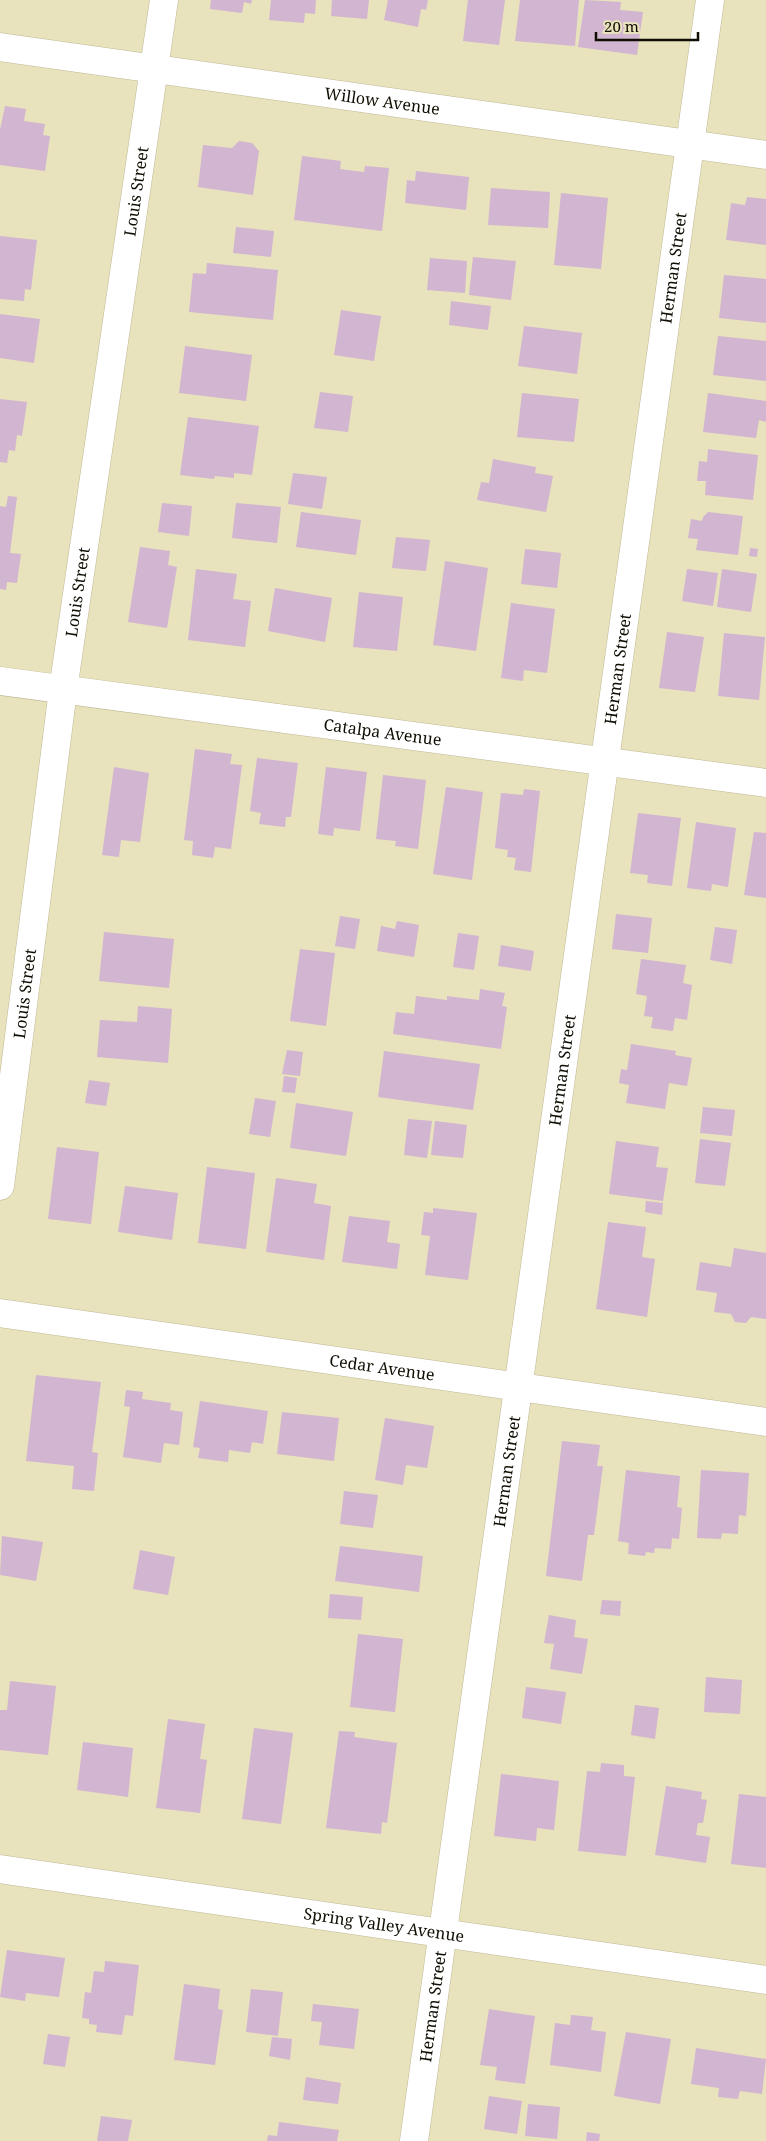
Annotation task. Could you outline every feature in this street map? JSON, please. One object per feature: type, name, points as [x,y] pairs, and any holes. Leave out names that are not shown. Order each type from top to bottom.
[{"type":"street","name":"Louis Street","points":[[0,1186],[64,690],[164,0]]},
{"type":"street","name":"Herman Street","points":[[414,2141],[710,0]]},
{"type":"street","name":"Willow Avenue","points":[[0,46],[690,145],[766,154]]},
{"type":"street","name":"Catalpa Avenue","points":[[0,681],[766,783]]},
{"type":"street","name":"Cedar Avenue","points":[[0,1313],[766,1422]]},
{"type":"street","name":"Spring Valley Avenue","points":[[0,1869],[766,1980]]},
{"type":"building","points":[[211,0],[252,0],[251,4],[244,2],[242,13],[210,9]]},
{"type":"building","points":[[271,0],[316,0],[315,14],[305,13],[304,23],[269,20]]},
{"type":"building","points":[[332,0],[369,0],[367,19],[331,16]]},
{"type":"building","points":[[388,0],[428,0],[426,10],[421,9],[418,27],[384,20]]},
{"type":"building","points":[[468,0],[505,0],[499,45],[463,41]]},
{"type":"building","points":[[520,0],[579,0],[575,46],[515,41]]},
{"type":"building","points":[[585,0],[621,2],[620,10],[643,12],[637,55],[578,47]]},
{"type":"building","points":[[5,106],[26,109],[24,121],[45,124],[43,135],[50,136],[45,171],[0,165],[0,130]]},
{"type":"building","points":[[239,141],[252,143],[259,151],[253,195],[198,187],[203,145],[232,148]]},
{"type":"building","points":[[302,156],[341,161],[340,169],[364,172],[365,166],[389,168],[382,231],[294,220]]},
{"type":"building","points":[[416,171],[469,177],[466,210],[405,203],[407,180],[415,181]]},
{"type":"building","points":[[491,188],[550,192],[548,228],[488,225]]},
{"type":"building","points":[[561,193],[608,198],[601,269],[554,265]]},
{"type":"building","points":[[747,197],[766,199],[766,245],[726,240],[731,203],[745,205]]},
{"type":"building","points":[[236,227],[274,231],[271,257],[233,253]]},
{"type":"building","points":[[0,236],[37,240],[31,290],[25,289],[24,301],[0,299]]},
{"type":"building","points":[[473,257],[516,261],[511,300],[469,295]]},
{"type":"building","points":[[430,258],[467,261],[465,293],[427,290]]},
{"type":"building","points":[[207,263],[278,270],[273,320],[189,312],[193,273],[206,274]]},
{"type":"building","points":[[724,275],[766,279],[766,323],[719,318]]},
{"type":"building","points":[[451,301],[491,306],[488,330],[449,325]]},
{"type":"building","points":[[341,310],[381,316],[374,361],[334,355]]},
{"type":"building","points":[[0,314],[40,319],[34,363],[0,358]]},
{"type":"building","points":[[524,326],[582,333],[577,374],[518,366]]},
{"type":"building","points":[[718,336],[766,341],[766,381],[713,375]]},
{"type":"building","points":[[185,346],[252,355],[246,401],[179,393]]},
{"type":"building","points":[[320,392],[353,396],[348,432],[314,428]]},
{"type":"building","points":[[522,393],[579,399],[574,442],[517,437]]},
{"type":"building","points":[[708,393],[766,401],[766,422],[759,420],[756,438],[703,432]]},
{"type":"building","points":[[0,399],[27,402],[22,436],[17,435],[15,451],[9,450],[7,463],[0,462]]},
{"type":"building","points":[[188,417],[259,426],[252,475],[234,473],[234,478],[215,476],[214,479],[180,475]]},
{"type":"building","points":[[708,449],[758,455],[753,500],[705,495],[706,481],[697,481],[699,461],[707,462]]},
{"type":"building","points":[[493,459],[536,467],[535,473],[553,476],[546,512],[477,500],[481,482],[489,483]]},
{"type":"building","points":[[293,473],[327,477],[322,509],[288,504]]},
{"type":"building","points":[[8,496],[17,497],[10,553],[21,554],[17,583],[7,582],[6,590],[0,589],[0,506],[6,507]]},
{"type":"building","points":[[162,503],[192,506],[189,536],[158,532]]},
{"type":"building","points":[[236,503],[281,507],[277,543],[232,538]]},
{"type":"building","points":[[301,512],[361,520],[356,555],[296,547]]},
{"type":"building","points":[[708,512],[743,516],[738,555],[696,550],[698,539],[688,538],[691,519],[702,521]]},
{"type":"building","points":[[396,537],[430,540],[426,571],[392,568]]},
{"type":"building","points":[[140,547],[170,551],[168,565],[177,567],[167,628],[128,622]]},
{"type":"building","points":[[750,548],[758,549],[757,557],[749,556]]},
{"type":"building","points":[[525,549],[561,553],[557,588],[521,584]]},
{"type":"building","points":[[445,561],[488,568],[476,651],[433,645]]},
{"type":"building","points":[[196,569],[237,574],[233,599],[251,601],[245,647],[188,640]]},
{"type":"building","points":[[687,569],[718,573],[713,606],[682,601]]},
{"type":"building","points":[[722,569],[757,574],[751,612],[717,607]]},
{"type":"building","points":[[275,588],[332,598],[325,642],[268,631]]},
{"type":"building","points":[[359,592],[403,597],[397,651],[353,647]]},
{"type":"building","points":[[511,603],[555,609],[547,673],[524,670],[523,681],[501,678]]},
{"type":"building","points":[[667,632],[704,637],[695,692],[659,688]]},
{"type":"building","points":[[724,633],[765,637],[759,700],[718,696]]},
{"type":"building","points":[[195,749],[232,754],[230,764],[242,765],[231,849],[215,847],[213,858],[192,855],[193,841],[184,840]]},
{"type":"building","points":[[257,758],[298,763],[291,817],[286,817],[285,827],[259,824],[261,813],[250,811]]},
{"type":"building","points":[[114,767],[149,773],[140,842],[121,840],[119,857],[102,855]]},
{"type":"building","points":[[326,767],[367,772],[360,831],[334,828],[333,836],[318,834]]},
{"type":"building","points":[[383,775],[426,780],[418,849],[395,846],[396,841],[376,839]]},
{"type":"building","points":[[446,787],[483,792],[472,880],[433,874]]},
{"type":"building","points":[[524,789],[540,791],[531,872],[514,870],[516,858],[507,857],[508,850],[495,848],[501,793],[523,795]]},
{"type":"building","points":[[638,813],[681,818],[672,886],[647,883],[648,875],[630,873]]},
{"type":"building","points":[[696,822],[736,828],[728,887],[712,884],[711,891],[687,888]]},
{"type":"building","points":[[754,832],[766,833],[766,898],[744,895]]},
{"type":"building","points":[[616,914],[652,918],[648,953],[612,949]]},
{"type":"building","points":[[340,916],[360,919],[355,949],[335,946]]},
{"type":"building","points":[[397,921],[419,925],[414,957],[377,951],[381,926],[395,929]]},
{"type":"building","points":[[715,927],[737,930],[732,964],[710,960]]},
{"type":"building","points":[[104,932],[174,939],[169,988],[99,981]]},
{"type":"building","points":[[458,933],[479,936],[474,970],[453,967]]},
{"type":"building","points":[[501,945],[534,951],[531,971],[498,966]]},
{"type":"building","points":[[300,949],[335,953],[326,1026],[290,1021]]},
{"type":"building","points":[[641,959],[686,965],[683,983],[692,985],[687,1020],[675,1018],[673,1031],[651,1028],[653,1017],[644,1016],[647,996],[636,994]]},
{"type":"building","points":[[480,989],[505,993],[502,1006],[507,1007],[501,1049],[393,1034],[396,1012],[414,1014],[416,996],[447,1000],[447,996],[479,1000]]},
{"type":"building","points":[[138,1006],[172,1009],[168,1063],[97,1057],[100,1020],[137,1022]]},
{"type":"building","points":[[631,1044],[676,1051],[675,1055],[692,1058],[687,1086],[669,1083],[665,1109],[626,1103],[629,1085],[619,1083],[621,1069],[627,1070]]},
{"type":"building","points":[[287,1050],[303,1052],[300,1076],[282,1074]]},
{"type":"building","points":[[384,1051],[480,1064],[473,1110],[378,1097]]},
{"type":"building","points":[[284,1076],[297,1078],[295,1093],[282,1092]]},
{"type":"building","points":[[89,1080],[110,1083],[106,1106],[85,1103]]},
{"type":"building","points":[[255,1098],[276,1101],[270,1137],[249,1134]]},
{"type":"building","points":[[296,1103],[353,1112],[346,1156],[290,1148]]},
{"type":"building","points":[[703,1107],[735,1110],[732,1136],[700,1133]]},
{"type":"building","points":[[408,1119],[432,1121],[427,1158],[404,1155]]},
{"type":"building","points":[[435,1121],[467,1125],[463,1158],[431,1155]]},
{"type":"building","points":[[700,1139],[731,1143],[725,1186],[695,1183]]},
{"type":"building","points":[[616,1141],[659,1147],[656,1167],[668,1168],[663,1201],[609,1194]]},
{"type":"building","points":[[57,1147],[99,1152],[91,1224],[48,1219]]},
{"type":"building","points":[[207,1167],[255,1173],[246,1249],[198,1243]]},
{"type":"building","points":[[276,1178],[317,1184],[314,1203],[331,1206],[324,1260],[266,1252]]},
{"type":"building","points":[[125,1186],[178,1193],[172,1240],[118,1232]]},
{"type":"building","points":[[646,1201],[663,1203],[662,1215],[645,1212]]},
{"type":"building","points":[[433,1208],[477,1213],[468,1280],[425,1275],[430,1236],[421,1235],[424,1212],[433,1213]]},
{"type":"building","points":[[349,1216],[390,1221],[387,1242],[400,1244],[397,1269],[342,1262]]},
{"type":"building","points":[[608,1222],[646,1227],[642,1257],[655,1259],[647,1317],[596,1309]]},
{"type":"building","points":[[734,1248],[766,1253],[766,1319],[751,1317],[746,1323],[735,1322],[731,1314],[714,1312],[717,1293],[696,1290],[700,1262],[731,1267]]},
{"type":"building","points":[[36,1375],[101,1382],[92,1452],[98,1453],[94,1491],[72,1489],[74,1466],[26,1461]]},
{"type":"building","points":[[126,1390],[143,1392],[142,1399],[171,1403],[170,1410],[183,1412],[179,1445],[164,1443],[161,1463],[123,1457],[130,1407],[124,1406]]},
{"type":"building","points":[[200,1401],[268,1411],[263,1444],[252,1442],[250,1453],[229,1450],[228,1462],[198,1458],[200,1448],[193,1447]]},
{"type":"building","points":[[282,1412],[339,1418],[334,1461],[277,1454]]},
{"type":"building","points":[[385,1418],[434,1426],[427,1468],[406,1465],[403,1485],[375,1480]]},
{"type":"building","points":[[562,1441],[600,1445],[597,1466],[603,1466],[594,1535],[588,1535],[582,1581],[546,1576]]},
{"type":"building","points":[[626,1470],[680,1476],[677,1507],[682,1508],[679,1539],[672,1538],[671,1549],[655,1548],[654,1553],[646,1552],[645,1556],[628,1554],[629,1543],[618,1541]]},
{"type":"building","points":[[701,1470],[749,1473],[746,1516],[739,1515],[738,1534],[722,1533],[721,1539],[697,1538]]},
{"type":"building","points":[[344,1491],[378,1495],[373,1528],[340,1524]]},
{"type":"building","points":[[2,1536],[43,1542],[36,1581],[0,1575]]},
{"type":"building","points":[[340,1546],[423,1556],[419,1592],[335,1581]]},
{"type":"building","points":[[140,1550],[175,1557],[168,1595],[133,1589]]},
{"type":"building","points":[[330,1594],[363,1597],[361,1620],[328,1618]]},
{"type":"building","points":[[602,1600],[621,1601],[620,1616],[600,1614]]},
{"type":"building","points":[[549,1615],[576,1620],[574,1637],[588,1639],[582,1674],[550,1669],[554,1644],[544,1643]]},
{"type":"building","points":[[358,1634],[403,1639],[395,1712],[350,1707]]},
{"type":"building","points":[[706,1677],[742,1680],[740,1714],[704,1712]]},
{"type":"building","points":[[10,1681],[56,1686],[48,1755],[0,1750],[0,1710],[7,1710]]},
{"type":"building","points":[[526,1687],[566,1692],[561,1724],[522,1718]]},
{"type":"building","points":[[635,1705],[659,1708],[655,1739],[631,1735]]},
{"type":"building","points":[[168,1719],[205,1724],[200,1759],[207,1760],[200,1813],[156,1808]]},
{"type":"building","points":[[254,1728],[293,1733],[281,1824],[242,1819]]},
{"type":"building","points":[[339,1731],[355,1732],[354,1737],[397,1743],[387,1823],[382,1822],[381,1834],[326,1828]]},
{"type":"building","points":[[83,1742],[133,1748],[128,1797],[77,1790]]},
{"type":"building","points":[[601,1763],[624,1765],[624,1776],[635,1777],[626,1856],[578,1851],[587,1771],[600,1772]]},
{"type":"building","points":[[501,1774],[559,1781],[554,1830],[537,1828],[536,1841],[494,1836]]},
{"type":"building","points":[[666,1786],[702,1792],[701,1799],[707,1800],[703,1823],[698,1823],[696,1835],[710,1837],[706,1863],[655,1855]]},
{"type":"building","points":[[739,1794],[766,1797],[766,1868],[731,1864]]},
{"type":"building","points":[[7,1950],[65,1958],[59,1997],[26,1993],[25,2001],[0,1997]]},
{"type":"building","points":[[105,1961],[139,1965],[133,2016],[125,2015],[122,2035],[96,2032],[97,2025],[89,2024],[89,2019],[82,2018],[85,1992],[91,1993],[94,1971],[104,1972]]},
{"type":"building","points":[[184,1984],[220,1989],[218,2009],[223,2010],[215,2065],[174,2060]]},
{"type":"building","points":[[251,1989],[283,1992],[278,2036],[246,2032]]},
{"type":"building","points":[[313,2004],[359,2009],[354,2049],[319,2045],[322,2022],[311,2021]]},
{"type":"building","points":[[489,2009],[535,2016],[525,2084],[495,2080],[497,2067],[480,2065]]},
{"type":"building","points":[[571,2015],[593,2017],[591,2030],[606,2032],[601,2072],[550,2065],[555,2023],[570,2025]]},
{"type":"building","points":[[626,2032],[671,2039],[660,2104],[614,2096]]},
{"type":"building","points":[[48,2034],[70,2037],[65,2067],[43,2064]]},
{"type":"building","points":[[272,2037],[292,2039],[290,2060],[269,2056]]},
{"type":"building","points":[[696,2048],[766,2059],[762,2094],[740,2091],[738,2099],[718,2097],[719,2088],[691,2084]]},
{"type":"building","points":[[306,2077],[341,2083],[338,2104],[303,2100]]},
{"type":"building","points":[[489,2096],[522,2101],[517,2134],[484,2129]]},
{"type":"building","points":[[528,2104],[560,2107],[557,2139],[525,2136]]},
{"type":"building","points":[[101,2116],[132,2120],[128,2141],[97,2141]]},
{"type":"building","points":[[279,2122],[339,2130],[337,2141],[267,2141],[268,2135],[277,2136]]},
{"type":"building","points":[[587,2132],[600,2134],[599,2141],[586,2141]]}]
